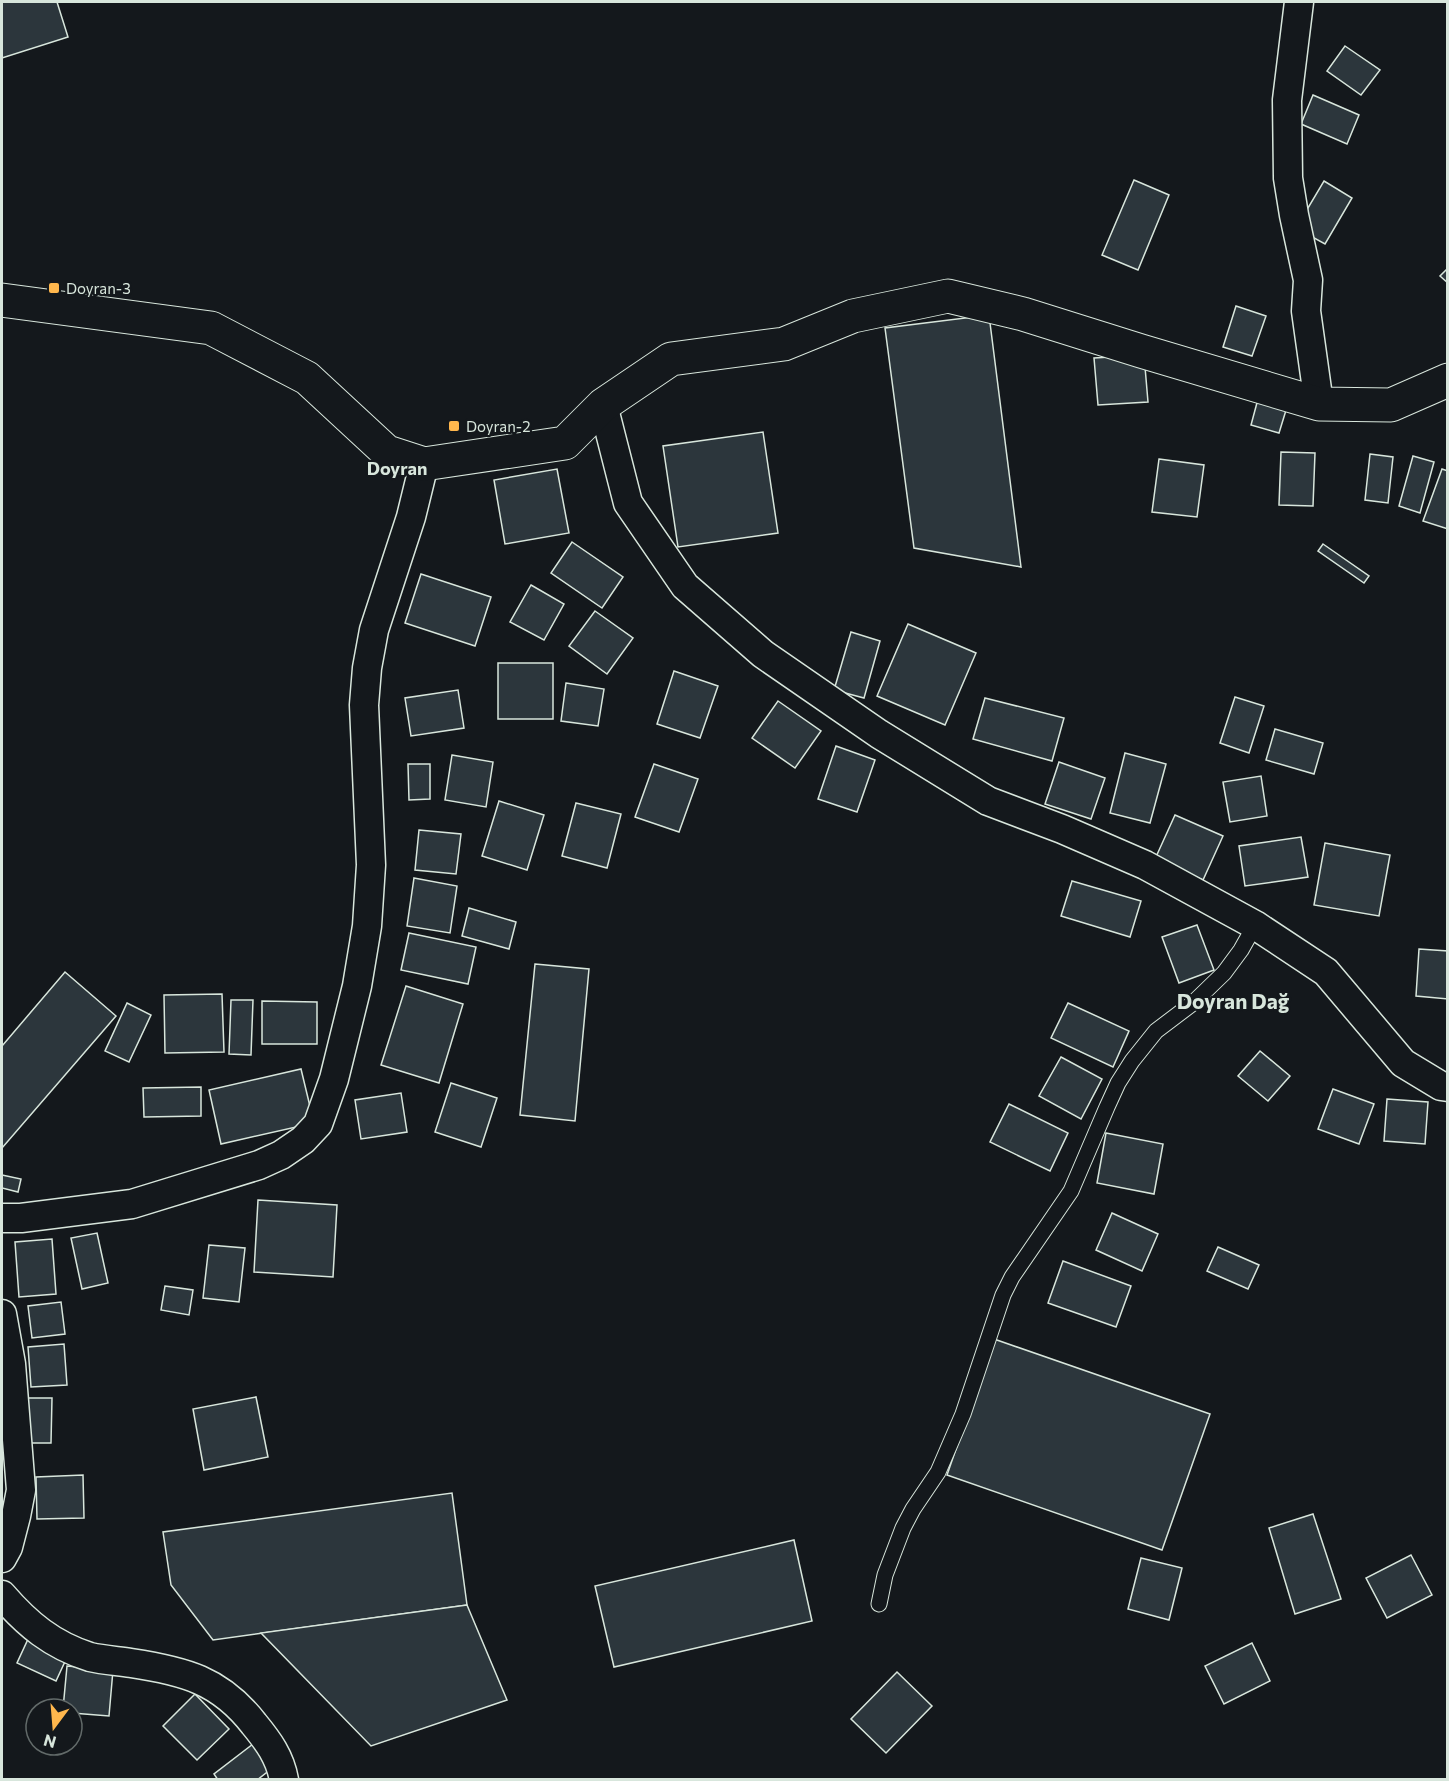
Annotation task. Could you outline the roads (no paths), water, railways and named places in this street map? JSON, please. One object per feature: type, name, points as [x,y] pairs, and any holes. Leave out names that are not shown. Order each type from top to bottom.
[{"type":"street","points":[[1299,2],[1287,100],[1288,178],[1308,280],[1306,311],[1319,404]]},
{"type":"street","points":[[2,300],[211,328],[307,378],[387,452],[424,464],[565,443],[603,405],[671,359],[784,344],[853,316],[948,296],[1023,314],[1319,404],[1391,405],[1448,380]]},
{"type":"street","points":[[603,405],[628,503],[685,586],[763,654],[879,734],[988,801],[1062,829],[1145,865],[1255,925],[1326,972],[1402,1063],[1441,1086],[1448,1087]]},
{"type":"street","points":[[2,1218],[21,1218],[132,1204],[259,1165],[281,1155],[303,1140],[318,1124],[334,1079],[357,986],[367,926],[371,865],[364,705],[367,668],[374,630],[411,517],[424,464]]},
{"type":"street","points":[[2,1314],[11,1364],[21,1490],[8,1547],[2,1558]]},
{"type":"street","points":[[2,1595],[22,1618],[63,1646],[91,1657],[182,1672],[226,1694],[242,1707],[276,1753],[284,1779]]},
{"type":"lane","points":[[879,1604],[885,1575],[903,1528],[938,1472],[963,1414],[1003,1295],[1012,1277],[1071,1191],[1118,1083],[1156,1031],[1193,1003],[1224,973],[1241,950],[1255,925]]},
{"type":"place","name":"Doyran-3","points":[[54,288]]},
{"type":"place","name":"Doyran-2","points":[[454,426]]},
{"type":"district","name":"Doyran","points":[[397,468]]},
{"type":"district","name":"Doyran Dağ","points":[[1233,1000]]}]
